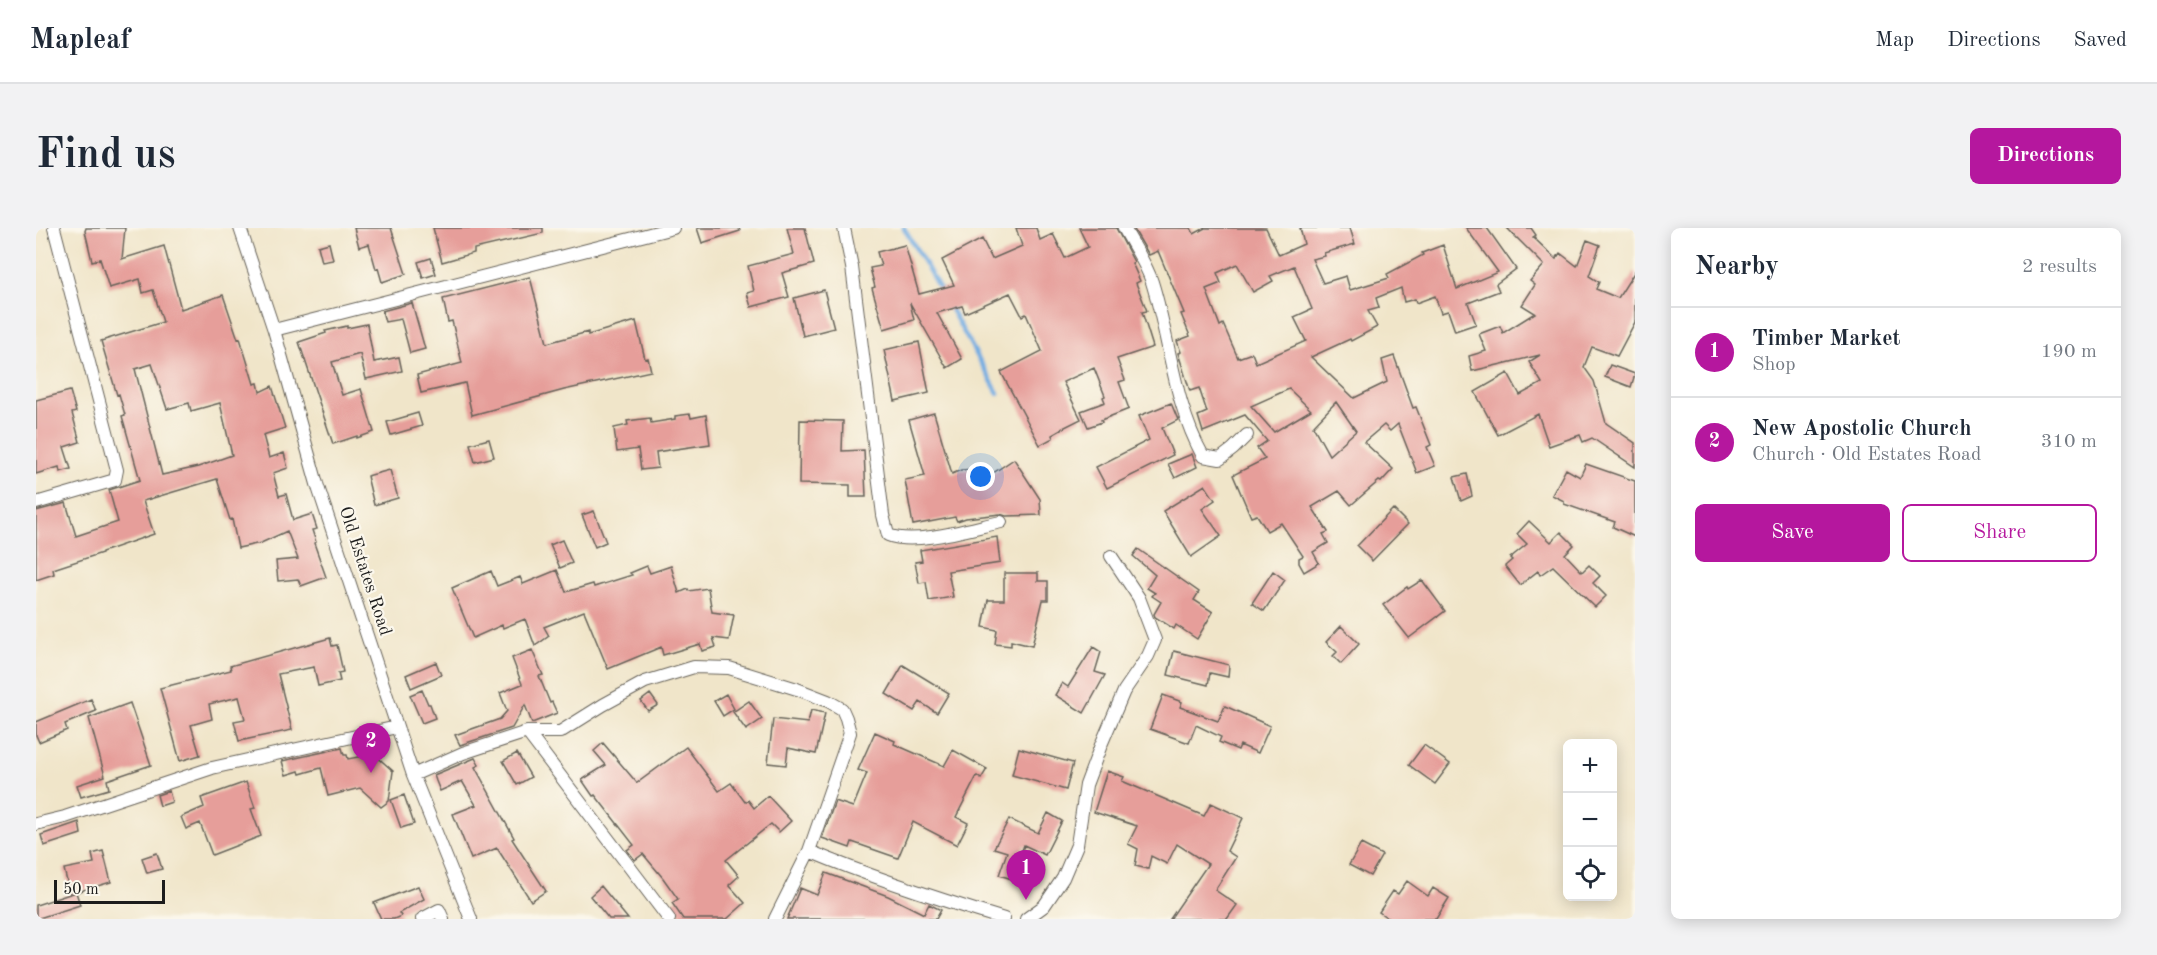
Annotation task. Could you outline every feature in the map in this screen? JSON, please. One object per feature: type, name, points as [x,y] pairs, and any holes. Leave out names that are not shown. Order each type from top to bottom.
[{"type":"street","points":[[36,502],[115,480],[117,470],[54,228]]},
{"type":"street","name":"Old Estates Road","points":[[240,228],[274,330],[317,484],[413,775],[471,919]]},
{"type":"street","points":[[274,330],[673,228]]},
{"type":"street","points":[[844,228],[852,267],[872,434],[883,515],[888,535],[898,539],[916,539],[1001,522]]},
{"type":"street","points":[[1124,228],[1151,279],[1165,328],[1172,371],[1196,443],[1203,456],[1220,459],[1247,435]]},
{"type":"street","points":[[1026,919],[1044,906],[1063,878],[1077,845],[1086,785],[1101,745],[1124,691],[1148,656],[1155,640],[1138,598],[1111,556]]},
{"type":"street","points":[[413,775],[462,753],[527,732],[560,732],[645,682],[694,667],[729,668],[828,701],[842,709],[850,733],[809,851],[775,919]]},
{"type":"street","points":[[36,824],[66,817],[212,768],[397,727]]},
{"type":"street","points":[[527,732],[669,919]]},
{"type":"street","points":[[809,851],[852,870],[1004,919]]},
{"type":"street","points":[[422,919],[439,910],[442,919]]},
{"type":"building","points":[[86,228],[125,228],[122,259],[164,246],[181,309],[223,295],[238,339],[240,338],[254,384],[258,383],[260,392],[272,386],[285,428],[263,435],[269,458],[284,453],[288,468],[273,473],[279,496],[286,494],[293,520],[312,514],[317,529],[312,530],[316,542],[314,543],[326,577],[301,586],[298,579],[278,581],[276,561],[298,559],[287,531],[261,543],[238,548],[232,519],[230,520],[217,479],[143,501],[154,534],[53,569],[54,574],[36,580],[36,511],[66,503],[76,536],[118,522],[109,490],[140,480],[122,416],[125,415],[101,341],[163,322],[153,290],[143,293],[140,279],[109,288],[100,259],[92,261]],"holes":[[[152,364],[167,409],[189,403],[191,411],[220,403],[232,455],[198,467],[162,475],[135,369]]]},
{"type":"building","points":[[354,228],[391,228],[406,274],[382,282],[369,244],[359,247]]},
{"type":"building","points":[[433,228],[543,228],[543,233],[474,249],[474,253],[442,262]]},
{"type":"building","points":[[697,228],[739,228],[740,231],[702,243]]},
{"type":"building","points":[[787,228],[805,228],[814,264],[782,273],[789,297],[751,307],[747,293],[754,291],[748,266],[794,254]]},
{"type":"building","points":[[1016,228],[1036,228],[1040,240],[1053,234],[1065,258],[1088,247],[1079,228],[1116,228],[1134,262],[1132,263],[1140,281],[1136,283],[1147,311],[1142,312],[1153,347],[1117,359],[1125,380],[1119,382],[1129,409],[1101,420],[1102,422],[1088,427],[1081,411],[1105,402],[1103,397],[1105,396],[1094,368],[1063,382],[1081,419],[1061,429],[1052,435],[1053,438],[1040,445],[1001,372],[1042,351],[1026,314],[1022,316],[1010,293],[965,313],[962,306],[937,313],[962,359],[947,368],[910,303],[914,320],[884,329],[872,288],[875,287],[870,268],[881,266],[877,252],[905,245],[919,294],[954,285],[942,260],[982,239],[992,259],[1022,246]]},
{"type":"building","points":[[1133,228],[1191,228],[1194,234],[1205,228],[1266,228],[1279,255],[1304,244],[1300,228],[1350,228],[1355,244],[1312,259],[1323,283],[1346,276],[1350,290],[1389,278],[1387,274],[1423,255],[1422,253],[1443,245],[1457,289],[1498,272],[1466,228],[1487,228],[1516,269],[1496,284],[1499,291],[1468,303],[1476,324],[1455,331],[1448,311],[1441,313],[1435,296],[1416,303],[1415,299],[1404,302],[1401,288],[1376,298],[1379,308],[1368,311],[1377,327],[1351,341],[1350,339],[1311,357],[1354,398],[1387,382],[1382,360],[1394,356],[1413,408],[1416,407],[1431,445],[1427,447],[1435,466],[1417,473],[1398,424],[1390,431],[1384,425],[1364,442],[1393,469],[1381,482],[1379,481],[1351,505],[1339,491],[1312,507],[1328,532],[1323,534],[1328,543],[1313,552],[1319,563],[1304,572],[1299,563],[1299,558],[1303,556],[1281,523],[1267,531],[1257,515],[1251,517],[1233,475],[1265,459],[1257,448],[1267,441],[1245,415],[1203,432],[1198,416],[1207,412],[1199,388],[1190,391],[1178,353],[1181,352],[1177,341],[1190,336],[1181,314],[1184,313],[1158,251],[1149,255]],"holes":[[[1237,264],[1253,292],[1273,281],[1270,276],[1294,266],[1312,309],[1294,317],[1306,341],[1256,363],[1252,353],[1238,358],[1223,324],[1220,326],[1206,289],[1221,283],[1217,273]],[[1289,389],[1311,410],[1274,432],[1251,406]],[[1336,402],[1356,431],[1329,455],[1313,426]]]},
{"type":"building","points":[[1507,228],[1531,228],[1536,235],[1533,237],[1556,259],[1560,253],[1577,266],[1587,240],[1600,245],[1589,276],[1599,282],[1596,289],[1618,298],[1635,271],[1635,322],[1617,356],[1592,347],[1584,367],[1594,381],[1606,423],[1635,443],[1635,467],[1592,438],[1583,442],[1580,435],[1549,446],[1538,414],[1498,435],[1475,392],[1508,373],[1520,395],[1542,383],[1529,362],[1540,355],[1472,371],[1469,356],[1486,351],[1479,334],[1500,326],[1503,333],[1535,313],[1522,305],[1535,285],[1530,281],[1544,265]]},
{"type":"building","points":[[329,243],[333,260],[322,262],[318,246]]},
{"type":"building","points":[[431,258],[436,274],[423,278],[418,262]]},
{"type":"building","points":[[530,277],[547,343],[588,332],[588,335],[636,321],[645,359],[648,358],[651,371],[564,390],[472,415],[465,383],[421,393],[417,375],[462,363],[452,321],[448,322],[443,299]]},
{"type":"building","points":[[824,290],[834,328],[803,336],[794,298]]},
{"type":"building","points":[[412,303],[425,349],[410,353],[401,319],[385,322],[382,311]]},
{"type":"building","points":[[367,324],[374,362],[399,357],[402,371],[366,379],[360,354],[332,362],[342,395],[361,389],[374,432],[333,444],[299,342],[326,333],[325,331]]},
{"type":"building","points":[[919,342],[929,393],[895,401],[884,350]]},
{"type":"building","points":[[1610,365],[1635,374],[1631,387],[1605,377]]},
{"type":"building","points":[[70,391],[76,412],[72,413],[80,442],[64,447],[71,469],[60,472],[59,467],[36,474],[36,400]]},
{"type":"building","points":[[1171,403],[1178,420],[1162,428],[1173,455],[1107,488],[1096,467],[1149,440],[1139,416]]},
{"type":"building","points":[[418,413],[422,426],[391,435],[387,422]]},
{"type":"building","points":[[934,413],[952,474],[961,470],[987,468],[987,477],[1014,459],[1040,499],[1041,515],[1006,516],[1000,514],[957,521],[955,517],[913,525],[905,480],[925,476],[909,420]]},
{"type":"building","points":[[690,414],[691,418],[706,415],[710,444],[656,452],[658,468],[641,470],[638,449],[617,452],[614,428],[628,425],[627,421],[650,418],[651,423]]},
{"type":"building","points":[[800,420],[843,421],[842,451],[864,450],[866,497],[850,497],[850,485],[799,484]]},
{"type":"building","points":[[489,439],[494,457],[475,462],[470,444]]},
{"type":"building","points":[[1192,454],[1197,467],[1175,478],[1168,464]]},
{"type":"building","points":[[1586,464],[1635,481],[1635,537],[1613,527],[1615,522],[1564,504],[1564,501],[1552,495],[1566,469],[1580,477]]},
{"type":"building","points":[[390,470],[398,498],[374,505],[367,476]]},
{"type":"building","points":[[1467,474],[1472,496],[1461,501],[1454,477]]},
{"type":"building","points":[[1205,485],[1215,500],[1202,509],[1221,536],[1191,557],[1163,511]]},
{"type":"building","points":[[1393,509],[1408,524],[1372,561],[1357,546]]},
{"type":"building","points":[[594,511],[606,542],[595,547],[582,515]]},
{"type":"building","points":[[1529,521],[1551,542],[1561,532],[1574,545],[1565,554],[1582,572],[1589,565],[1600,576],[1593,583],[1606,596],[1595,607],[1553,566],[1540,575],[1538,571],[1520,585],[1505,566],[1512,560],[1510,558],[1527,544],[1517,534]]},
{"type":"building","points":[[997,537],[1000,563],[948,571],[953,597],[929,601],[926,582],[919,583],[915,562],[922,561],[920,550]]},
{"type":"building","points":[[562,540],[572,563],[560,568],[550,545]]},
{"type":"building","points":[[1138,549],[1199,592],[1194,600],[1213,612],[1197,639],[1176,625],[1174,629],[1155,617],[1154,614],[1161,602],[1152,596],[1155,593],[1147,588],[1155,575],[1133,556]]},
{"type":"building","points":[[647,566],[650,573],[671,566],[679,593],[688,589],[689,591],[708,588],[712,612],[734,615],[729,640],[713,638],[716,647],[702,651],[700,644],[663,655],[661,647],[608,669],[584,611],[544,627],[549,636],[535,646],[525,619],[503,628],[502,625],[473,638],[452,588],[491,571],[497,586],[520,577],[523,584],[557,570],[566,592],[593,584],[594,587],[632,575],[630,573]]},
{"type":"building","points":[[1273,571],[1285,580],[1264,611],[1252,603]]},
{"type":"building","points":[[1004,573],[1038,573],[1038,581],[1048,581],[1048,600],[1043,600],[1032,646],[1011,641],[1011,646],[995,644],[997,630],[983,627],[988,600],[1004,600]]},
{"type":"building","points":[[1422,580],[1445,611],[1409,638],[1383,605],[1407,587],[1408,589]]},
{"type":"building","points":[[1341,626],[1359,644],[1341,664],[1333,656],[1337,652],[1326,642]]},
{"type":"building","points":[[330,638],[332,646],[337,645],[343,672],[338,673],[340,681],[318,686],[314,667],[278,674],[292,730],[239,741],[234,721],[245,719],[239,697],[209,704],[212,719],[191,725],[200,755],[180,761],[160,688],[231,670],[230,666]]},
{"type":"building","points":[[1093,647],[1101,652],[1095,672],[1105,675],[1084,713],[1055,695],[1062,683],[1068,687]]},
{"type":"building","points":[[532,650],[543,675],[539,676],[550,703],[552,702],[557,713],[532,723],[525,705],[512,728],[460,745],[455,735],[500,719],[507,711],[500,693],[522,684],[512,658]]},
{"type":"building","points":[[1174,651],[1229,665],[1228,677],[1210,673],[1208,685],[1168,675]]},
{"type":"building","points":[[436,662],[441,675],[411,688],[406,675]]},
{"type":"building","points":[[903,665],[949,693],[937,713],[920,702],[914,711],[886,694]]},
{"type":"building","points":[[422,690],[435,718],[422,723],[410,695]]},
{"type":"building","points":[[650,694],[658,705],[648,711],[641,701]]},
{"type":"building","points":[[726,694],[734,709],[723,716],[714,701]]},
{"type":"building","points":[[1163,695],[1182,702],[1180,707],[1218,721],[1225,706],[1270,726],[1258,753],[1240,745],[1238,750],[1219,742],[1221,737],[1196,725],[1189,743],[1150,729]]},
{"type":"building","points":[[91,699],[96,711],[65,724],[67,730],[39,742],[36,735],[36,722]]},
{"type":"building","points":[[749,701],[762,719],[746,730],[733,712]]},
{"type":"building","points":[[130,703],[151,765],[107,780],[109,789],[81,797],[77,785],[105,776],[89,718]]},
{"type":"building","points":[[811,710],[825,713],[816,754],[788,748],[786,765],[768,763],[773,719],[808,723]]},
{"type":"building","points":[[875,732],[895,741],[894,744],[944,766],[953,750],[987,769],[981,779],[977,776],[956,817],[968,823],[957,845],[913,822],[898,858],[852,842],[850,848],[822,838],[835,801],[853,807],[867,773],[858,770]]},
{"type":"building","points":[[603,743],[637,783],[686,747],[719,791],[731,783],[745,802],[748,800],[754,808],[768,796],[791,821],[779,832],[771,824],[726,860],[739,876],[729,885],[745,903],[727,919],[683,919],[672,903],[678,899],[663,878],[643,854],[635,860],[627,850],[634,845],[582,780],[606,765],[594,751]]},
{"type":"building","points":[[1424,745],[1450,764],[1435,784],[1409,765]]},
{"type":"building","points":[[342,748],[348,759],[374,754],[393,771],[389,801],[381,807],[360,788],[328,796],[321,768],[286,775],[282,761]]},
{"type":"building","points":[[1019,748],[1073,763],[1066,790],[1012,775]]},
{"type":"building","points":[[517,753],[531,777],[517,785],[503,761]]},
{"type":"building","points":[[475,758],[479,765],[475,767],[514,838],[512,839],[546,891],[531,901],[497,848],[471,859],[453,814],[476,805],[462,781],[440,791],[436,781],[434,775]]},
{"type":"building","points":[[1107,771],[1124,777],[1122,781],[1204,816],[1211,803],[1243,818],[1227,851],[1236,857],[1215,890],[1237,905],[1227,919],[1170,919],[1208,864],[1177,844],[1167,864],[1151,856],[1148,869],[1135,866],[1138,849],[1128,844],[1137,826],[1094,812]]},
{"type":"building","points":[[246,782],[255,808],[251,809],[261,836],[212,855],[200,823],[186,829],[181,817],[204,807],[201,798]]},
{"type":"building","points":[[169,791],[172,802],[160,806],[157,795]]},
{"type":"building","points":[[404,795],[414,824],[401,828],[391,800]]},
{"type":"building","points":[[1048,813],[1062,821],[1045,855],[1024,845],[1012,879],[999,875],[1007,852],[994,848],[1009,819],[1038,833]]},
{"type":"building","points":[[79,822],[81,834],[44,846],[41,835]]},
{"type":"building","points":[[1361,844],[1382,855],[1370,876],[1349,865]]},
{"type":"building","points":[[103,851],[111,882],[70,894],[64,869],[94,863],[92,854]]},
{"type":"building","points":[[157,853],[162,869],[147,873],[142,858]]},
{"type":"building","points":[[826,873],[888,896],[924,914],[929,904],[941,910],[936,919],[787,919],[800,888],[817,895]]},
{"type":"building","points":[[1407,881],[1428,896],[1433,888],[1449,898],[1436,919],[1389,919],[1379,912],[1393,891],[1398,894]]},
{"type":"building","points":[[418,886],[424,899],[399,913],[401,916],[394,919],[381,919],[374,903]]},
{"type":"building","points":[[601,886],[628,919],[609,919],[590,896]]},
{"type":"building","points":[[76,892],[80,905],[36,919],[36,905]]},
{"type":"waterway","points":[[904,228],[942,293]]},
{"type":"waterway","points":[[949,306],[998,393]]},
{"type":"place","name":"New Apostolic Church","points":[[371,773]]},
{"type":"place","name":"Timber Market","points":[[1026,900]]}]
